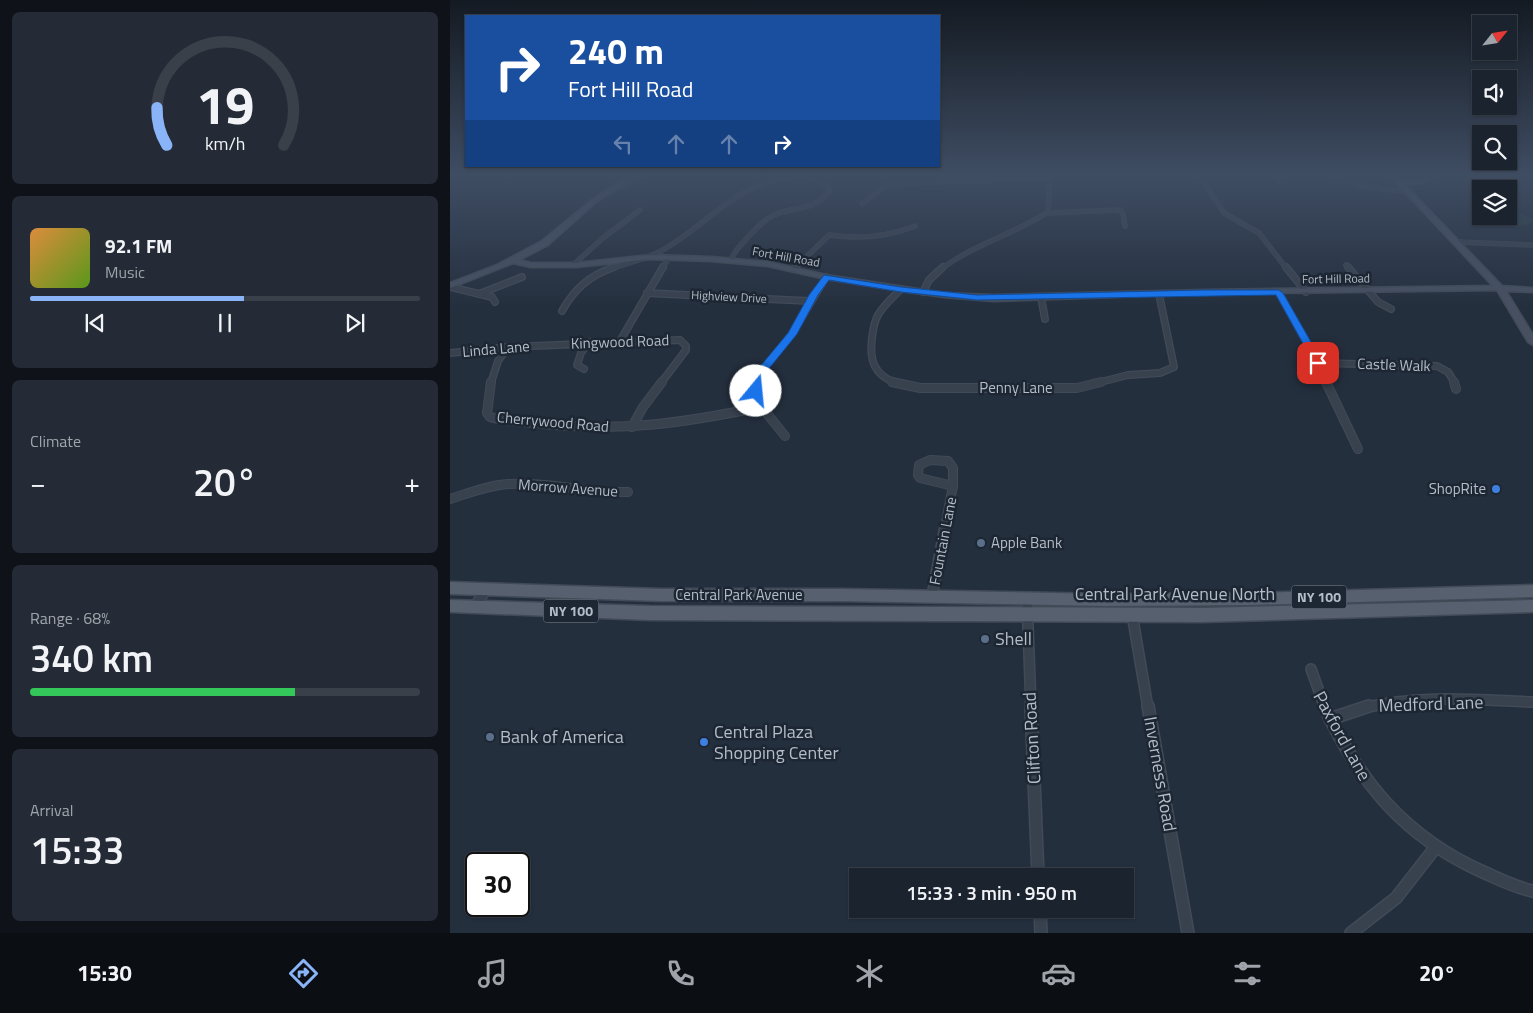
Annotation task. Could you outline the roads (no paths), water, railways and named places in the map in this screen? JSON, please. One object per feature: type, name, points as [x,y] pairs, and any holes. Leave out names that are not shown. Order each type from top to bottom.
[{"type":"main road","name":"Central Park Avenue","points":[[450,588],[674,595],[932,596],[1027,606]]},
{"type":"main road","name":"NY 100","points":[[1027,606],[1533,591]]},
{"type":"main road","name":"Central Park Avenue","points":[[450,606],[668,614],[1027,606]]},
{"type":"main road","name":"Central Park Avenue North","points":[[1027,606],[1132,614],[1254,614],[1533,606]]},
{"type":"street","points":[[450,286],[513,261],[556,235],[573,220]]},
{"type":"street","points":[[573,265],[627,220]]},
{"type":"street","points":[[562,311],[572,293],[583,283],[616,267],[662,251],[707,220]]},
{"type":"street","points":[[731,260],[735,251],[767,220]]},
{"type":"street","points":[[923,292],[933,275],[948,262],[1037,220]]},
{"type":"street","points":[[1124,220],[1126,226]]},
{"type":"street","points":[[1235,220],[1259,233],[1306,292]]},
{"type":"street","points":[[1435,220],[1500,288],[1533,342]]},
{"type":"street","points":[[794,269],[828,236],[868,236],[907,230],[915,226]]},
{"type":"street","points":[[1458,242],[1533,245]]},
{"type":"street","points":[[489,272],[533,265],[529,260],[534,249]]},
{"type":"street","points":[[620,341],[669,257]]},
{"type":"street","name":"Fort Hill Road","points":[[513,261],[533,265],[573,265],[669,257],[731,260],[768,264],[826,277],[901,290],[977,298],[1500,288],[1533,290]]},
{"type":"street","points":[[1346,265],[1378,302],[1391,309]]},
{"type":"street","points":[[479,294],[522,277]]},
{"type":"street","points":[[785,436],[757,401],[758,375],[792,334],[826,277]]},
{"type":"street","points":[[450,286],[492,296],[495,302]]},
{"type":"street","name":"Penny Lane","points":[[901,290],[876,320],[870,358],[876,371],[896,385],[920,388],[1077,388],[1092,386],[1136,374],[1166,372],[1174,367],[1174,364],[1159,294]]},
{"type":"street","name":"Highview Drive","points":[[647,293],[810,301]]},
{"type":"street","points":[[1279,293],[1318,363],[1358,449]]},
{"type":"street","points":[[1041,298],[1045,319]]},
{"type":"street","name":"Kingwood Road","points":[[542,345],[680,340],[686,346],[683,355],[643,407],[632,428]]},
{"type":"street","points":[[584,369],[577,365],[581,353],[589,342]]},
{"type":"street","name":"Linda Lane","points":[[450,353],[542,345]]},
{"type":"street","name":"Cherrywood Road","points":[[508,347],[496,361],[493,370],[487,413],[490,417],[563,426],[632,428]]},
{"type":"street","name":"Castle Walk","points":[[1318,363],[1437,366],[1444,369],[1454,378],[1456,388]]},
{"type":"street","points":[[632,428],[662,425],[761,407]]},
{"type":"street","name":"Fountain Lane","points":[[932,596],[953,486],[953,468],[948,461],[930,460],[919,465],[918,475],[920,478],[953,486]]},
{"type":"street","name":"Morrow Avenue","points":[[450,499],[490,487],[516,484],[606,494],[628,492]]},
{"type":"street","points":[[474,608],[487,589]]},
{"type":"street","points":[[668,614],[674,595]]},
{"type":"street","name":"Clifton Road","points":[[1027,606],[1038,868]]},
{"type":"street","name":"Inverness Road","points":[[1132,614],[1188,933]]},
{"type":"street","name":"Paxford Lane","points":[[1311,669],[1315,688],[1346,750],[1372,790],[1414,834],[1471,868],[1533,891]]},
{"type":"street","name":"Medford Lane","points":[[1330,719],[1368,706],[1389,703],[1452,701],[1533,702]]},
{"type":"street","points":[[1351,933],[1396,898],[1435,848]]},
{"type":"street","points":[[1040,918],[1041,933]]},
{"type":"place","name":"ShopRite","points":[[1496,489]]},
{"type":"place","name":"Apple Bank","points":[[981,543]]},
{"type":"place","name":"Shell","points":[[985,639]]},
{"type":"place","name":"Bank of America","points":[[490,737]]},
{"type":"place","name":"Central Plaza Shopping Center","points":[[704,742]]}]
